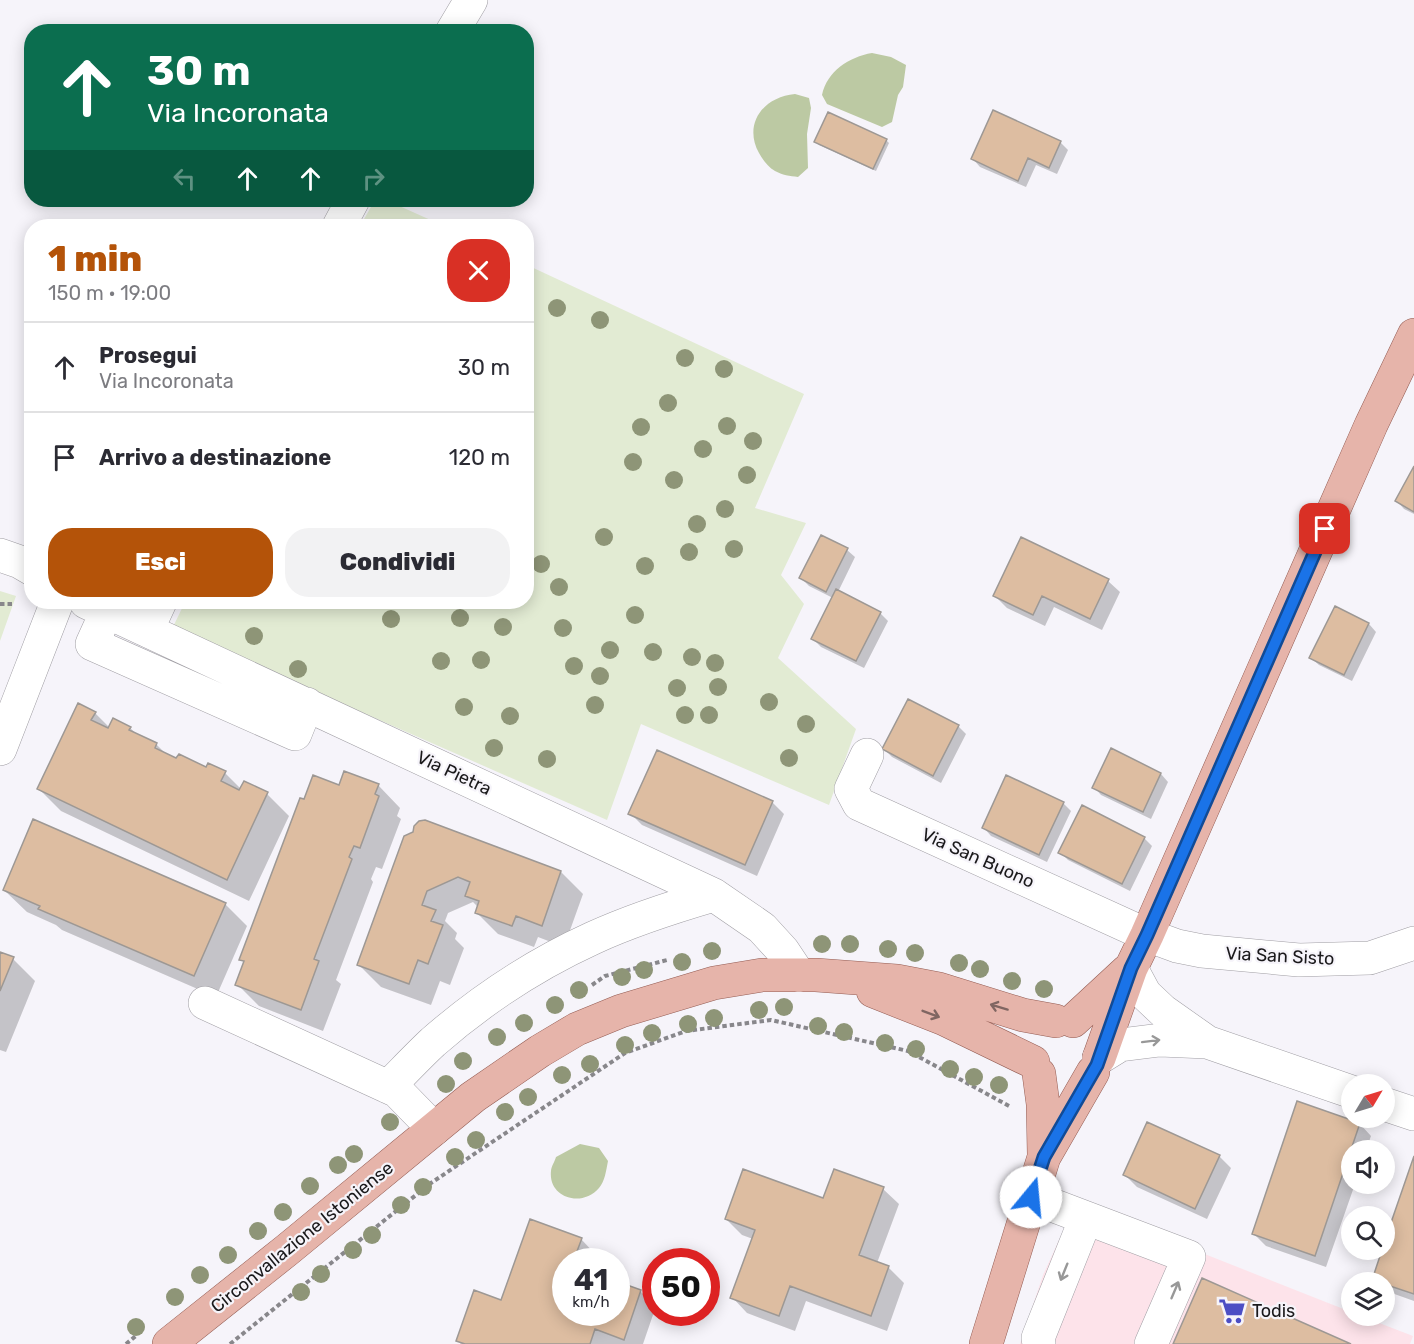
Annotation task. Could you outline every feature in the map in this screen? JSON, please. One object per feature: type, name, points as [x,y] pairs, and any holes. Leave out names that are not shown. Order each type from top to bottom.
[{"type":"main road","points":[[987,1343],[1044,1157],[1096,1065],[1131,968],[1371,425],[1414,335]]},
{"type":"main road","points":[[1044,1157],[1043,1104],[1032,1052],[1034,1041],[1047,1025],[1065,1021],[1131,968]]},
{"type":"main road","name":"Circonvallazione Istoniense","points":[[156,1337],[434,1129],[473,1097],[577,1029],[621,1011],[714,983],[762,975],[808,975],[897,981],[939,989],[1023,1014],[1065,1021]]},
{"type":"main road","name":"Circonvallazione Istoniense","points":[[808,975],[873,991],[944,1019],[1036,1068]]},
{"type":"main road","points":[[1036,1068],[1056,1086],[1067,1087],[1086,1080],[1096,1065],[1099,1048],[1090,1030],[1065,1021]]},
{"type":"street","points":[[457,24],[471,0]]},
{"type":"street","points":[[0,555],[24,565]]},
{"type":"street","points":[[0,749],[54,609]]},
{"type":"street","points":[[97,609],[92,644],[295,734],[307,704]]},
{"type":"street","name":"Via Pietra","points":[[114,609],[153,616],[307,704],[714,895],[762,928],[808,975]]},
{"type":"street","name":"Via San Buono","points":[[867,754],[851,789],[859,804],[1147,935]]},
{"type":"street","points":[[388,1087],[434,1042],[483,1002],[537,968],[593,938],[652,914],[714,895]]},
{"type":"street","name":"Via San Sisto","points":[[1147,935],[1177,946],[1202,951],[1299,960],[1370,958],[1414,943]]},
{"type":"street","points":[[1131,968],[1145,994],[1163,1011],[1207,1042],[1341,1088]]},
{"type":"street","points":[[205,1002],[397,1091],[434,1129]]},
{"type":"street","points":[[1096,1065],[1120,1045],[1160,1040],[1207,1042]]},
{"type":"street","points":[[1395,1108],[1414,1114]]},
{"type":"street","points":[[1031,1197],[1189,1257],[1151,1344]]},
{"type":"street","points":[[1039,1344],[1038,1338],[1086,1218]]},
{"type":"path","points":[[0,603],[13,604]]},
{"type":"path","points":[[586,989],[605,976],[668,960]]},
{"type":"path","points":[[230,1344],[431,1183],[625,1053],[686,1031],[771,1020],[908,1051],[1044,1124]]},
{"type":"path","points":[[126,1344],[156,1337]]},
{"type":"shaded area","points":[[1076,1203],[1341,1308],[1341,1326],[1387,1326],[1413,1336],[1410,1344],[1020,1344],[1043,1275]]},
{"type":"green space","points":[[872,53],[891,57],[906,65],[903,87],[898,95],[892,122],[882,127],[827,104],[822,95],[829,79],[840,66]]},
{"type":"green space","points":[[795,94],[809,98],[811,108],[807,134],[808,168],[798,177],[780,173],[764,161],[759,153],[753,132],[755,122],[765,106],[784,96]]},
{"type":"green space","points":[[371,207],[402,207],[428,219],[364,219]]},
{"type":"green space","points":[[534,268],[804,394],[755,508],[806,523],[781,575],[804,604],[778,658],[856,729],[829,805],[641,724],[607,820],[172,629],[182,609],[534,609]]},
{"type":"green space","points":[[0,591],[16,596],[0,641]]},
{"type":"green space","points":[[580,1144],[599,1148],[608,1161],[604,1179],[599,1188],[584,1198],[576,1199],[560,1194],[555,1188],[551,1171],[556,1157]]},
{"type":"building","points":[[993,110],[1061,141],[1049,168],[1028,158],[1018,181],[971,159]]},
{"type":"building","points":[[828,112],[887,139],[873,169],[814,142]]},
{"type":"building","points":[[1414,466],[1414,512],[1395,501]]},
{"type":"building","points":[[821,535],[848,548],[826,592],[799,578]]},
{"type":"building","points":[[1021,537],[1109,579],[1090,619],[1042,596],[1033,615],[993,596]]},
{"type":"building","points":[[836,589],[881,612],[856,661],[811,639]]},
{"type":"building","points":[[1335,606],[1369,623],[1344,675],[1309,658]]},
{"type":"building","points":[[908,699],[959,725],[933,776],[882,749]]},
{"type":"building","points":[[78,703],[96,712],[91,720],[108,728],[113,718],[131,727],[129,730],[157,743],[155,748],[176,758],[179,754],[206,767],[208,763],[226,771],[221,781],[239,790],[244,781],[268,792],[227,880],[37,789]]},
{"type":"building","points":[[1111,748],[1161,773],[1143,812],[1092,788]]},
{"type":"building","points":[[657,750],[773,801],[745,865],[628,814]]},
{"type":"building","points":[[344,771],[379,784],[375,794],[379,796],[360,848],[354,846],[349,857],[352,859],[314,959],[319,961],[301,1010],[235,985],[244,961],[239,960],[300,798],[304,799],[313,775],[339,785]]},
{"type":"building","points":[[1006,775],[1064,802],[1039,855],[982,828]]},
{"type":"building","points":[[1082,805],[1145,837],[1122,884],[1058,853]]},
{"type":"building","points":[[33,819],[226,903],[194,976],[38,909],[40,906],[3,890]]},
{"type":"building","points":[[425,820],[561,871],[542,926],[516,916],[512,926],[475,913],[479,901],[465,896],[470,882],[458,877],[427,891],[422,905],[436,910],[431,921],[443,925],[428,964],[418,960],[409,984],[357,965],[404,836],[413,832],[414,826],[419,821]]},
{"type":"building","points":[[0,952],[14,957],[0,991]]},
{"type":"building","points":[[1297,1101],[1341,1116],[1341,1128],[1358,1128],[1354,1140],[1341,1140],[1341,1179],[1315,1256],[1252,1234]]},
{"type":"building","points":[[1147,1122],[1220,1155],[1195,1209],[1123,1175]]},
{"type":"building","points":[[1414,1156],[1414,1294],[1395,1288],[1395,1272],[1375,1272],[1379,1260],[1395,1260],[1395,1211]]},
{"type":"building","points":[[743,1169],[823,1198],[834,1169],[884,1187],[859,1255],[889,1266],[871,1316],[790,1286],[779,1316],[730,1298],[755,1230],[725,1219]]},
{"type":"building","points":[[530,1219],[582,1238],[578,1248],[552,1248],[552,1326],[629,1326],[624,1340],[595,1329],[590,1344],[465,1344],[456,1341],[474,1290],[501,1300]]},
{"type":"building","name":"Todis","points":[[1202,1278],[1351,1344],[1173,1344]]},
{"type":"building","points":[[630,1286],[641,1290],[630,1322]]},
{"type":"place","name":"Todis","points":[[1232,1311]]},
{"type":"route","points":[[1031,1197],[1044,1157],[1097,1065],[1131,968],[1325,529]]}]
